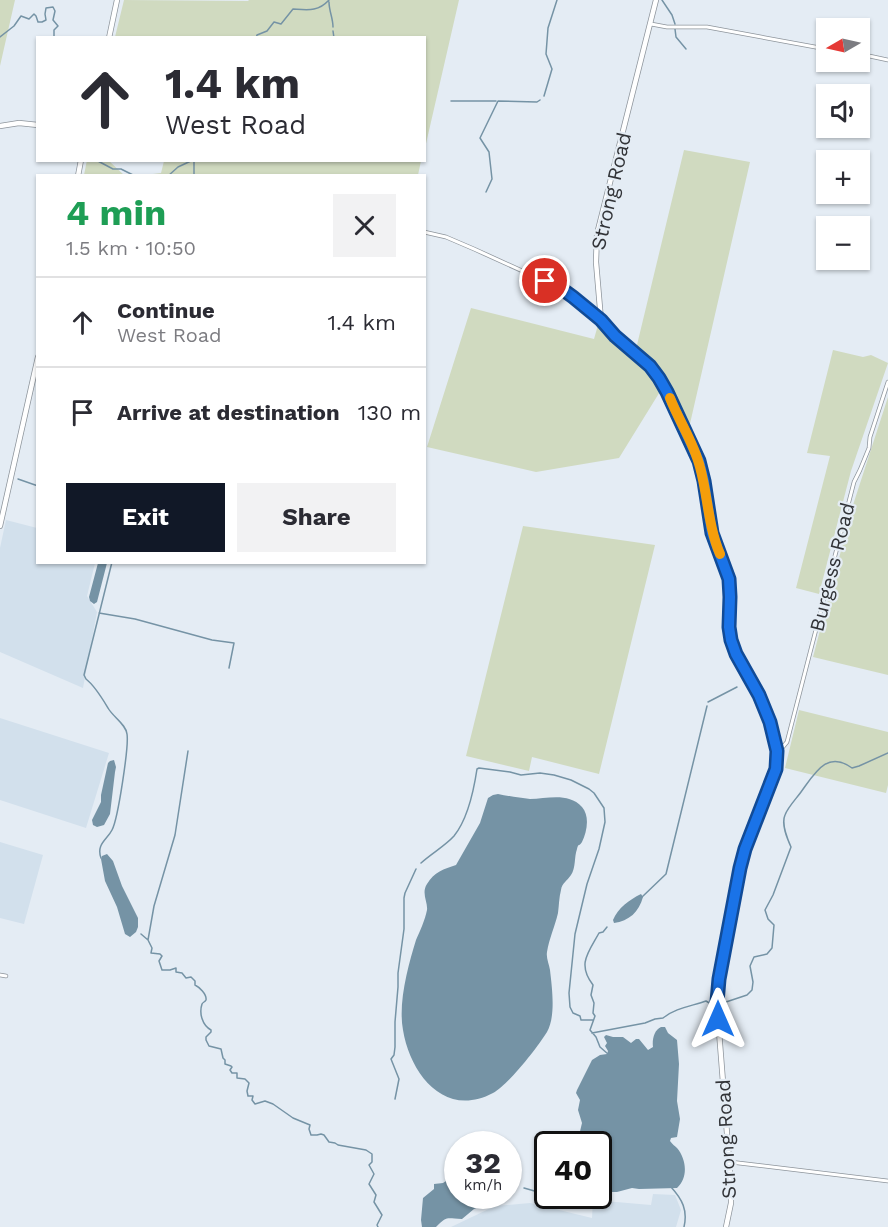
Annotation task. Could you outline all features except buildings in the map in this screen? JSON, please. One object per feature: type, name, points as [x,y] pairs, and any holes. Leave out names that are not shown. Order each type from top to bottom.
[{"type":"street","points":[[109,36],[117,0]]},
{"type":"street","name":"Strong Road","points":[[656,0],[597,234],[596,262],[601,320],[615,336],[650,366],[659,378],[695,451],[704,481],[712,533],[729,579],[731,640],[736,654],[763,703],[777,751],[776,769],[742,858],[717,993],[730,1162],[731,1193],[726,1227]]},
{"type":"street","points":[[651,24],[668,27],[707,27],[816,48]]},
{"type":"street","points":[[870,56],[888,60]]},
{"type":"street","points":[[0,126],[19,123],[36,125]]},
{"type":"street","points":[[426,232],[446,237],[562,289],[601,320]]},
{"type":"street","points":[[0,526],[36,366]]},
{"type":"street","name":"Burgess Road","points":[[777,751],[787,742],[854,482],[869,448],[870,436],[888,382]]},
{"type":"street","points":[[0,975],[6,976]]},
{"type":"street","points":[[730,1162],[888,1180]]},
{"type":"shaded area","points":[[6,520],[36,528],[36,564],[95,564],[87,596],[97,612],[83,688],[0,652],[0,548]]},
{"type":"shaded area","points":[[0,718],[109,753],[86,828],[0,800]]},
{"type":"shaded area","points":[[0,842],[43,855],[24,924],[0,918]]},
{"type":"shaded area","points":[[653,1194],[675,1195],[681,1210],[676,1227],[451,1227],[489,1209],[522,1209],[522,1204],[534,1204],[534,1209],[555,1209],[592,1218],[592,1209],[612,1209],[612,1202],[651,1205]]},
{"type":"green space","points":[[0,0],[15,0],[0,66]]},
{"type":"green space","points":[[124,0],[459,0],[426,144],[426,36],[115,36]]},
{"type":"green space","points":[[684,150],[750,162],[689,428],[663,374],[636,349]]},
{"type":"green space","points":[[87,162],[110,162],[123,174],[84,174]]},
{"type":"green space","points":[[164,162],[421,162],[418,174],[153,174],[161,173]]},
{"type":"green space","points":[[471,308],[594,339],[598,325],[646,369],[661,390],[619,458],[536,472],[427,447]]},
{"type":"green space","points":[[833,350],[863,357],[871,355],[888,363],[851,471],[819,594],[796,588],[830,456],[807,453]]},
{"type":"green space","points":[[888,397],[888,675],[813,657],[853,505]]},
{"type":"green space","points":[[523,526],[655,545],[599,774],[532,757],[529,771],[466,756]]},
{"type":"green space","points":[[799,710],[888,732],[886,793],[785,768]]},
{"type":"water","points":[[98,564],[107,564],[97,602],[94,604],[89,597]]},
{"type":"water","points":[[114,760],[116,767],[110,814],[104,825],[97,827],[93,825],[92,820],[101,802],[108,763]]},
{"type":"water","points":[[498,794],[530,799],[557,797],[570,799],[585,811],[586,829],[582,842],[578,845],[573,872],[562,888],[558,913],[548,947],[547,956],[553,1002],[552,1018],[547,1032],[522,1065],[500,1088],[475,1100],[459,1100],[445,1096],[432,1087],[413,1062],[403,1030],[403,997],[413,950],[427,910],[425,887],[436,874],[456,865],[480,823],[488,798]]},
{"type":"water","points":[[107,854],[113,861],[138,918],[136,932],[130,937],[125,934],[117,907],[105,881],[101,859]]},
{"type":"water","points":[[641,894],[643,897],[636,911],[629,918],[614,923],[613,920],[621,908]]},
{"type":"water","points":[[665,1027],[668,1033],[677,1040],[679,1064],[677,1101],[680,1119],[677,1137],[671,1138],[670,1141],[683,1158],[685,1169],[683,1179],[677,1188],[632,1188],[612,1192],[612,1131],[580,1131],[582,1123],[578,1110],[580,1100],[576,1093],[592,1060],[607,1054],[605,1046],[607,1043],[604,1037],[606,1035],[623,1037],[631,1043],[639,1039],[648,1050],[653,1047],[657,1030]]},
{"type":"water","points":[[443,1183],[444,1209],[474,1209],[462,1219],[448,1218],[436,1227],[422,1227],[423,1198],[434,1189],[434,1184]]},
{"type":"waterway","points":[[257,36],[267,31],[274,22],[281,24],[293,9],[317,8],[329,0]]},
{"type":"waterway","points":[[544,96],[552,69],[546,54],[548,28],[557,0]]},
{"type":"waterway","points":[[662,0],[675,24]]},
{"type":"waterway","points":[[329,2],[333,27]]},
{"type":"waterway","points":[[0,37],[14,26],[21,16],[29,19],[34,14],[38,22],[42,22],[46,20],[46,8],[53,7],[55,11],[53,20],[58,26],[54,30],[54,36]]},
{"type":"waterway","points":[[675,29],[676,37],[686,49]]},
{"type":"waterway","points":[[333,31],[334,36]]},
{"type":"waterway","points":[[486,192],[492,179],[489,152],[480,138],[498,101],[537,102],[540,100]]},
{"type":"waterway","points":[[451,101],[496,101]]},
{"type":"waterway","points":[[100,162],[131,174]]},
{"type":"waterway","points":[[170,174],[189,162]]},
{"type":"waterway","points":[[194,162],[194,174]]},
{"type":"waterway","points":[[18,479],[36,485]]},
{"type":"waterway","points":[[101,858],[101,846],[112,830],[117,812],[125,767],[127,734],[84,675],[112,564]]},
{"type":"waterway","points":[[99,613],[135,619],[212,640],[234,643],[229,668]]},
{"type":"waterway","points":[[708,702],[737,687]]},
{"type":"waterway","points":[[642,897],[666,874],[707,706]]},
{"type":"waterway","points":[[148,940],[154,906],[175,835],[188,751]]},
{"type":"waterway","points":[[723,1003],[747,995],[752,990],[750,966],[754,957],[767,954],[772,948],[774,925],[768,919],[765,910],[791,847],[784,823],[788,809],[822,766],[835,761],[852,768],[888,753]]},
{"type":"waterway","points":[[421,863],[450,840],[459,829],[479,768],[521,775],[540,773],[554,775],[571,780],[594,793],[604,808],[605,822],[575,934],[569,993],[573,1013],[580,1016],[581,1020],[593,1020]]},
{"type":"waterway","points":[[395,1099],[399,1079],[391,1059],[395,1047],[398,973],[404,929],[404,898],[416,869]]},
{"type":"waterway","points":[[607,927],[599,933],[588,953],[585,965],[588,978],[593,985],[591,995],[595,1016],[590,1030],[600,1047],[608,1054]]},
{"type":"waterway","points":[[141,934],[148,940],[152,948],[151,953],[162,956],[159,961],[162,970],[176,968],[176,972],[182,973],[186,978],[191,977],[195,985],[204,993],[206,1000],[202,1004],[201,1015],[203,1022],[211,1030],[206,1040],[209,1046],[221,1049],[225,1064],[232,1067],[230,1070],[232,1073],[237,1073],[237,1078],[245,1079],[249,1083],[248,1096],[253,1096],[252,1100],[255,1104],[265,1101],[273,1104],[293,1118],[310,1125],[311,1135],[321,1134],[329,1142],[366,1150],[372,1154],[372,1162],[369,1165],[374,1174],[369,1184],[376,1195],[374,1202],[382,1215],[378,1227]]},
{"type":"waterway","points":[[592,1033],[663,1018],[678,1010],[706,1001],[711,1004]]},
{"type":"waterway","points":[[671,1187],[683,1205],[684,1227]]},
{"type":"waterway","points":[[524,1188],[534,1191]]},
{"type":"slow traffic","points":[[670,398],[699,461],[712,533],[720,554]]},
{"type":"route","points":[[545,281],[562,289],[601,320],[615,336],[650,366],[664,384],[699,461],[712,533],[729,579],[729,627],[733,648],[763,703],[775,741],[776,769],[740,868],[719,979],[718,1019]]}]
